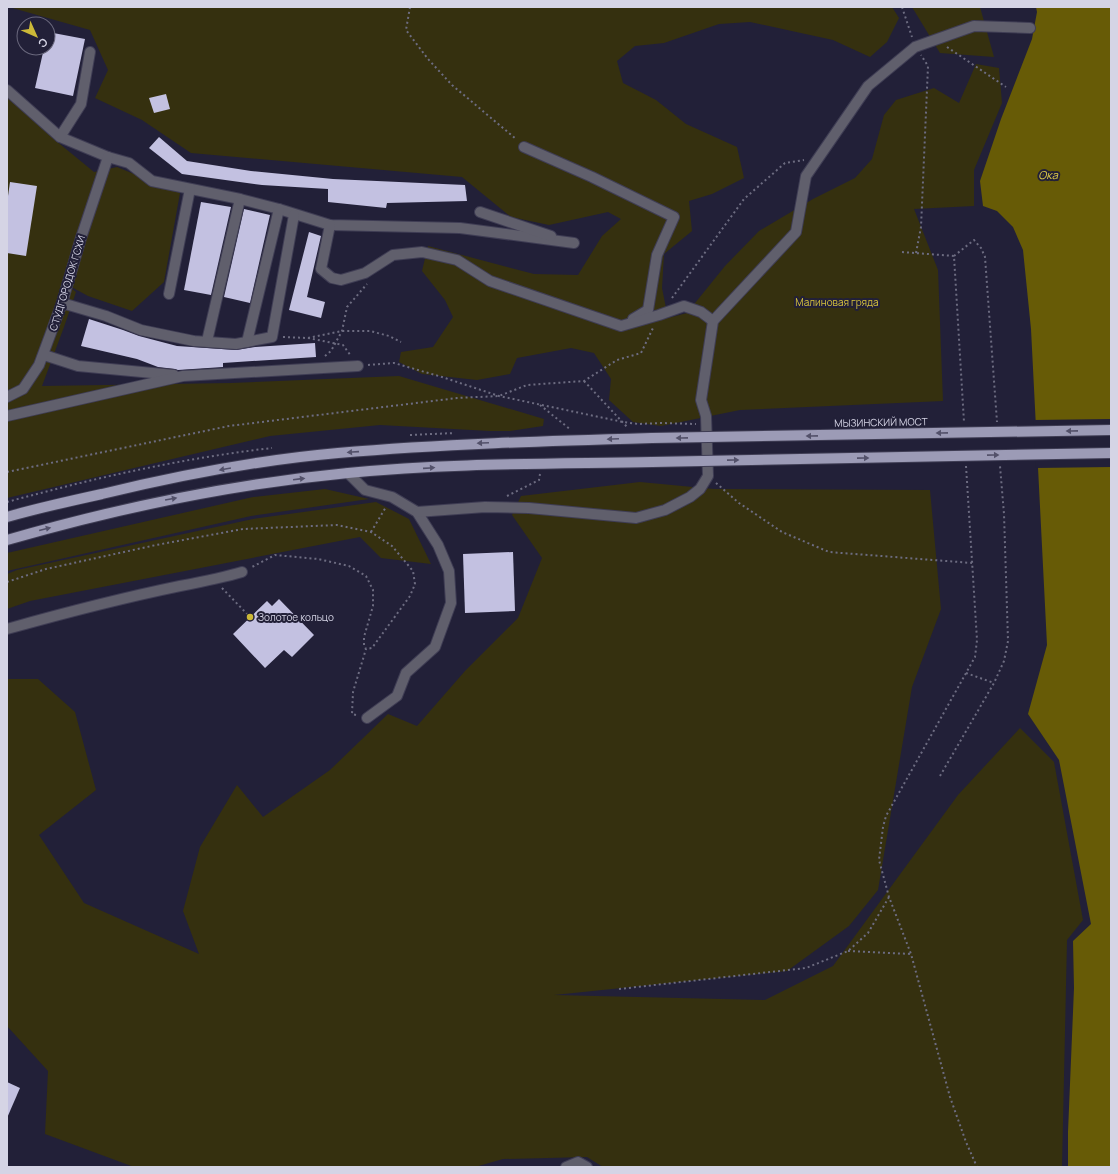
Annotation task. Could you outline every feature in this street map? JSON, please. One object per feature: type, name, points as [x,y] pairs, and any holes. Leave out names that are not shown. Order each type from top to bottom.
[{"type":"main road","name":"МЫЗИНСКИЙ МОСТ","points":[[7,517],[156,481],[248,465],[329,454],[453,444],[652,438],[1111,430]]},
{"type":"main road","points":[[7,540],[40,530],[161,501],[244,486],[348,473],[442,467],[542,464],[1111,453]]},
{"type":"lane","points":[[417,512],[485,507],[529,508],[636,518],[665,510],[690,497],[700,489],[708,476],[707,426],[706,416],[701,400],[713,321],[796,232],[806,176],[868,86],[915,47],[936,39],[974,26],[1030,28]]},
{"type":"lane","points":[[60,137],[81,104],[90,52]]},
{"type":"lane","points":[[7,90],[60,137],[108,157],[128,163],[152,181],[240,199],[279,209],[294,215],[330,225],[460,228],[574,243],[480,212]]},
{"type":"lane","points":[[524,147],[592,177],[674,217],[657,255],[648,310],[621,326]]},
{"type":"lane","name":"СТУДГОРОДОК ГСХИ","points":[[7,396],[23,389],[40,365],[62,303],[81,238],[108,157]]},
{"type":"lane","points":[[169,294],[190,189]]},
{"type":"lane","points":[[206,342],[240,199]]},
{"type":"lane","points":[[248,342],[279,209]]},
{"type":"lane","points":[[62,303],[106,316],[141,330],[194,341],[236,344],[272,337],[294,215]]},
{"type":"lane","points":[[330,225],[321,269],[332,278],[341,280],[365,273],[393,255],[422,252],[457,260],[490,281],[621,326],[659,316],[684,306],[702,312],[713,321]]},
{"type":"lane","points":[[44,355],[78,366],[183,376],[358,366]]},
{"type":"lane","points":[[7,416],[183,376]]},
{"type":"lane","points":[[348,473],[365,490],[392,497],[417,512],[438,545],[449,571],[451,603],[435,647],[406,674],[397,696],[367,718]]},
{"type":"lane","points":[[7,628],[67,612],[180,586],[214,580],[242,572]]},
{"type":"lane","points":[[566,1167],[578,1162],[587,1167]]},
{"type":"path","points":[[410,7],[406,30],[428,59],[452,85],[524,147]]},
{"type":"path","points":[[902,7],[915,47],[928,66],[921,227],[916,253]]},
{"type":"path","points":[[936,39],[1006,87]]},
{"type":"path","points":[[7,472],[229,426],[456,398],[499,396],[527,385],[584,381],[616,360],[641,353],[659,316],[744,199],[785,163],[819,157]]},
{"type":"path","points":[[902,252],[954,256],[974,240]]},
{"type":"path","points":[[954,256],[964,429]]},
{"type":"path","points":[[308,338],[342,332],[370,331],[390,336],[401,342]]},
{"type":"path","points":[[323,358],[342,332]]},
{"type":"path","points":[[272,337],[308,338],[335,343],[343,345],[358,366],[394,363],[499,396],[622,422],[638,424],[694,424],[707,426]]},
{"type":"path","points":[[584,381],[631,430]]},
{"type":"path","points":[[539,404],[575,433]]},
{"type":"path","points":[[966,461],[977,640],[974,657],[886,816],[883,827],[879,860],[889,897],[911,954],[950,1097],[966,1142],[977,1167]]},
{"type":"path","points":[[505,497],[539,480],[542,464]]},
{"type":"path","points":[[708,476],[739,503],[782,532],[829,552],[972,563]]},
{"type":"path","points":[[371,532],[392,497]]},
{"type":"path","points":[[7,582],[46,569],[156,545],[243,529],[337,525],[371,532],[392,546],[412,571],[415,584],[410,596],[372,648],[366,649]]},
{"type":"path","points":[[242,572],[275,555],[318,559],[349,566],[366,576],[374,590],[373,606],[364,637],[364,646],[366,649],[353,692],[352,714],[367,718]]},
{"type":"path","points":[[229,595],[250,617]]},
{"type":"path","points":[[940,776],[994,683],[966,673]]},
{"type":"path","points":[[619,989],[806,968],[848,951],[868,933],[889,897]]},
{"type":"path","points":[[848,951],[911,954]]},
{"type":"green space","name":"Малиновая гряда","points":[[9,7],[892,7],[899,18],[887,42],[870,57],[833,40],[750,22],[719,24],[664,43],[635,46],[617,61],[623,83],[656,100],[686,124],[737,147],[744,178],[712,194],[689,201],[692,231],[664,254],[662,288],[668,318],[687,313],[725,266],[759,231],[813,199],[855,178],[872,159],[884,115],[896,100],[934,88],[959,103],[976,64],[999,68],[1002,103],[974,170],[974,206],[914,209],[938,270],[943,401],[740,410],[661,426],[633,422],[609,400],[611,379],[594,353],[571,348],[517,358],[510,374],[477,380],[422,374],[399,362],[401,352],[433,347],[453,317],[445,300],[422,271],[428,246],[534,274],[578,275],[602,236],[621,219],[608,212],[549,225],[511,217],[462,177],[191,153],[142,120],[95,98],[108,70],[90,30],[56,20],[56,16],[41,16]]},
{"type":"green space","points":[[912,7],[980,7],[994,57],[940,53]]},
{"type":"green space","points":[[7,97],[55,140],[94,172],[117,167],[180,193],[164,282],[132,311],[88,296],[66,284],[76,292],[42,386],[231,383],[399,376],[544,419],[543,426],[510,431],[490,431],[380,425],[270,436],[7,498]]},
{"type":"green space","points":[[640,482],[714,489],[930,490],[941,609],[912,687],[878,890],[849,926],[787,971],[554,995],[765,1000],[833,966],[958,795],[1020,728],[1054,762],[1083,920],[1067,940],[1062,1167],[603,1167],[587,1157],[503,1159],[475,1167],[134,1167],[45,1134],[48,1071],[7,1026],[7,679],[38,679],[75,712],[96,790],[39,835],[84,903],[199,954],[183,911],[200,847],[237,785],[263,817],[330,770],[388,714],[417,726],[465,671],[518,618],[542,558],[512,515],[521,496]]},
{"type":"green space","points":[[325,489],[369,499],[251,516],[7,571],[7,553],[253,497]]},
{"type":"green space","points":[[376,502],[409,519],[431,564],[381,558],[360,537],[30,601],[7,609],[7,574],[17,570],[253,519]]},
{"type":"water","name":"Ока","points":[[1036,7],[1111,7],[1111,1167],[1068,1167],[1074,988],[1073,941],[1091,924],[1059,760],[1028,714],[1047,645],[1031,329],[1023,250],[1013,227],[997,211],[983,206],[980,181],[1001,119],[1032,39],[1037,12]]},
{"type":"pier","points":[[1111,419],[1111,467],[1036,468],[1033,420]]},
{"type":"building","points":[[56,34],[85,39],[73,96],[35,88],[42,56],[56,56]]},
{"type":"building","points":[[166,94],[170,109],[154,113],[149,98]]},
{"type":"building","points":[[159,137],[187,161],[251,171],[333,179],[465,185],[467,201],[387,203],[386,208],[328,202],[328,189],[262,185],[182,174],[149,148]]},
{"type":"building","points":[[10,182],[37,186],[26,256],[7,253],[7,203]]},
{"type":"building","points":[[201,202],[231,207],[211,295],[184,290]]},
{"type":"building","points":[[244,209],[270,215],[250,303],[224,297]]},
{"type":"building","points":[[309,232],[321,236],[307,297],[325,302],[321,318],[289,310]]},
{"type":"building","points":[[89,319],[139,336],[177,346],[236,350],[255,347],[315,343],[316,357],[223,363],[223,367],[178,370],[158,367],[137,359],[81,346]]},
{"type":"building","points":[[513,552],[515,611],[465,613],[463,554]]},
{"type":"building","points":[[279,599],[314,635],[292,657],[284,650],[265,668],[233,634],[267,601],[272,606]]},
{"type":"building","points":[[7,1082],[20,1088],[7,1118]]},
{"type":"place","name":"Золотое кольцо","points":[[250,617]]}]
